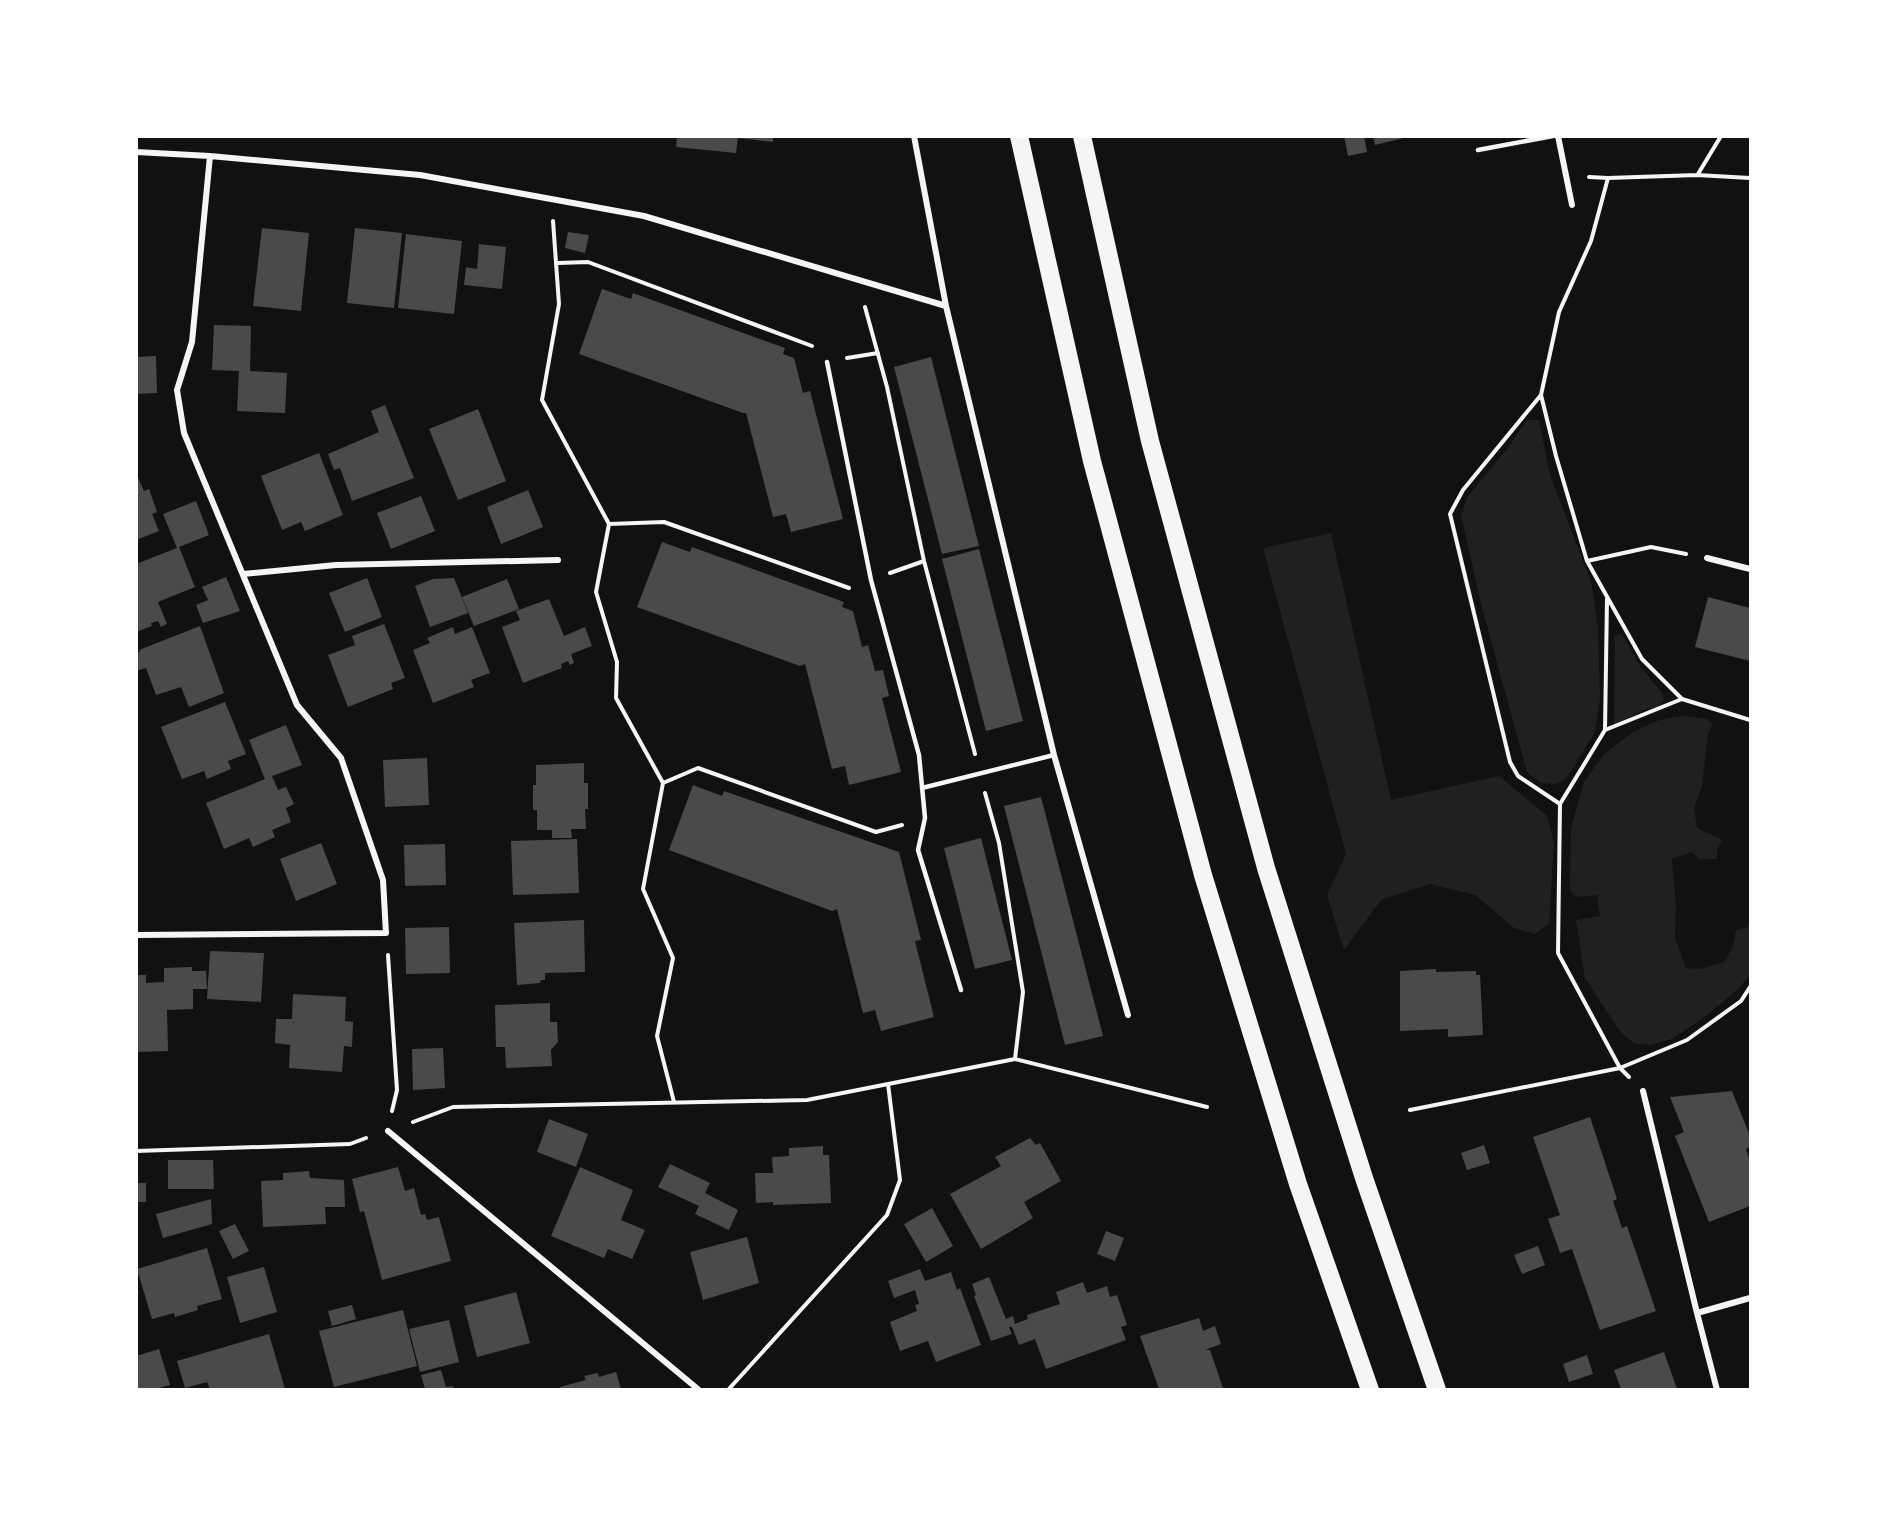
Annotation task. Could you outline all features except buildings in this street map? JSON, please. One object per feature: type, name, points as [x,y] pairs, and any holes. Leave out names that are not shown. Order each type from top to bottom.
[{"type":"highway","points":[[1019,136],[1092,461],[1203,875],[1298,1184],[1370,1389]]},
{"type":"highway","points":[[1082,136],[1150,441],[1266,868],[1364,1178],[1437,1389]]},
{"type":"street","points":[[914,136],[946,306],[1054,755],[1128,1015]]},
{"type":"street","points":[[1556,136],[1572,205]]},
{"type":"street","points":[[136,152],[210,156],[420,175],[644,216],[946,306]]},
{"type":"street","points":[[136,935],[386,933],[383,880],[341,758],[297,705],[184,433],[177,390],[192,342],[210,156]]},
{"type":"street","points":[[1707,558],[1750,569]]},
{"type":"street","points":[[243,574],[336,565],[558,560]]},
{"type":"street","points":[[1643,1091],[1696,1313],[1717,1389]]},
{"type":"street","points":[[388,1131],[699,1389]]},
{"type":"street","points":[[1696,1313],[1750,1298]]},
{"type":"lane","points":[[1478,150],[1556,136]]},
{"type":"lane","points":[[827,362],[871,580],[919,755],[925,818],[918,850],[961,990]]},
{"type":"lane","points":[[922,788],[1054,755]]},
{"type":"path","points":[[1697,175],[1720,136]]},
{"type":"path","points":[[1566,175],[1608,178],[1697,175],[1750,177]]},
{"type":"path","points":[[1608,178],[1591,241],[1559,312],[1541,395],[1556,456],[1587,561],[1642,659],[1682,699],[1750,720]]},
{"type":"path","points":[[558,200],[552,226],[558,263],[559,304],[542,400],[609,524],[596,592],[617,662],[616,698],[663,783],[643,890],[673,958],[657,1036],[674,1102]]},
{"type":"path","points":[[558,263],[588,262],[818,349],[827,362],[878,353]]},
{"type":"path","points":[[857,280],[887,387],[924,561],[999,843],[1023,992],[1016,1059]]},
{"type":"path","points":[[1541,395],[1463,490],[1450,514],[1510,762],[1518,776],[1560,804]]},
{"type":"path","points":[[609,524],[664,522],[849,588],[924,561]]},
{"type":"path","points":[[1587,561],[1651,547],[1707,558]]},
{"type":"path","points":[[1607,596],[1605,730],[1560,804],[1558,953],[1620,1068],[1643,1091]]},
{"type":"path","points":[[1605,730],[1682,699]]},
{"type":"path","points":[[663,783],[698,768],[876,832],[925,818]]},
{"type":"path","points":[[386,933],[397,1090],[388,1131]]},
{"type":"path","points":[[1410,1110],[1620,1068],[1687,1040],[1741,1001],[1750,987]]},
{"type":"path","points":[[136,1151],[350,1144],[453,1107],[807,1100],[1016,1059],[1207,1107]]},
{"type":"path","points":[[728,1389],[887,1215],[900,1180],[888,1084]]},
{"type":"shaded area","points":[[1527,420],[1539,420],[1550,475],[1591,582],[1598,627],[1600,698],[1595,732],[1567,778],[1555,784],[1541,783],[1527,772],[1482,608],[1461,515],[1468,496],[1508,448]]},
{"type":"shaded area","points":[[1331,533],[1391,800],[1499,776],[1547,816],[1554,843],[1549,923],[1535,934],[1514,928],[1475,895],[1430,884],[1381,900],[1344,950],[1327,895],[1346,854],[1263,548]]},
{"type":"shaded area","points":[[1622,634],[1640,666],[1662,693],[1664,700],[1658,707],[1646,709],[1614,725],[1615,635]]},
{"type":"shaded area","points":[[1683,716],[1707,719],[1713,725],[1708,733],[1702,786],[1694,808],[1697,828],[1723,840],[1717,850],[1717,859],[1700,859],[1692,852],[1672,859],[1676,903],[1675,938],[1686,968],[1700,969],[1724,962],[1733,946],[1736,930],[1747,927],[1750,923],[1750,975],[1737,990],[1706,1016],[1672,1039],[1651,1045],[1634,1043],[1621,1033],[1585,978],[1576,920],[1600,916],[1597,895],[1575,897],[1570,890],[1571,828],[1584,782],[1604,754],[1633,732],[1659,720]]}]
